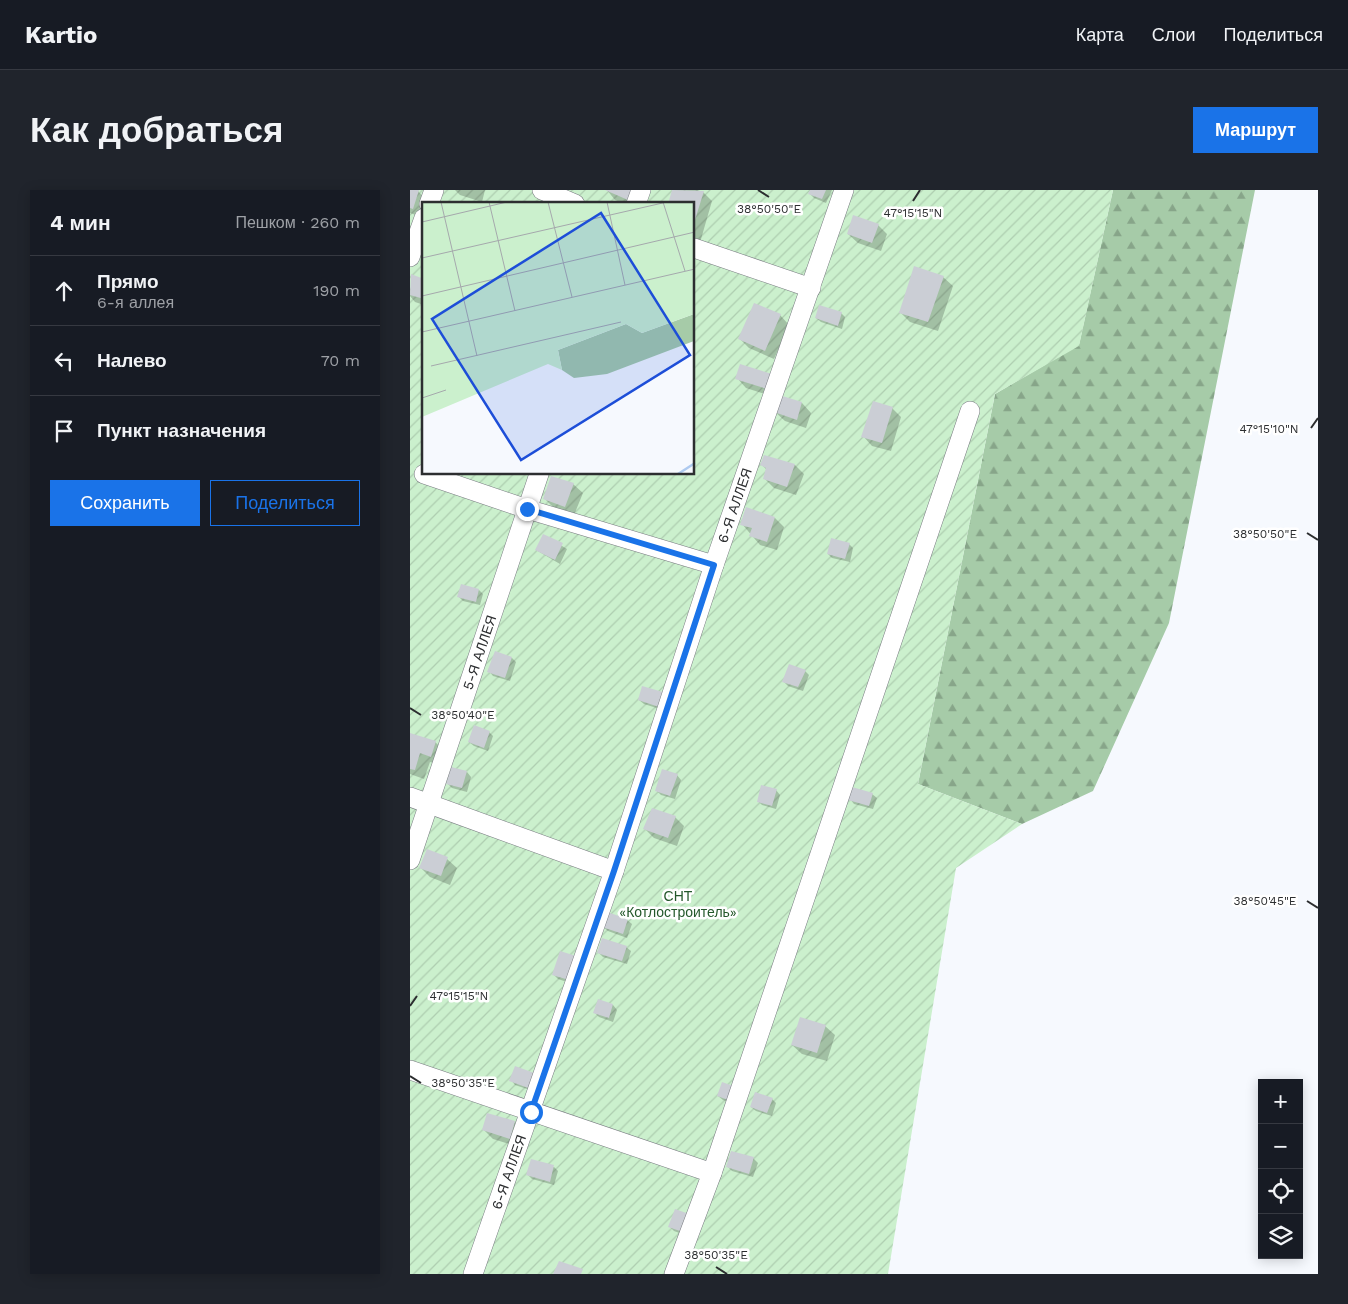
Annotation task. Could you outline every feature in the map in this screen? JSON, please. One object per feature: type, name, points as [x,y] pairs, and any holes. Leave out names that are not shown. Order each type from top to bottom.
[{"type":"street","points":[[430,202],[434,190]]},
{"type":"street","points":[[542,190],[570,202]]},
{"type":"street","points":[[637,202],[641,190]]},
{"type":"street","name":"6-Я АЛЛЕЯ","points":[[473,1274],[614,871],[714,565],[844,190]]},
{"type":"street","points":[[410,257],[422,224]]},
{"type":"street","points":[[695,248],[810,288]]},
{"type":"street","points":[[674,1274],[712,1173],[970,411]]},
{"type":"street","points":[[410,469],[422,473]]},
{"type":"street","points":[[427,475],[527,509],[714,565]]},
{"type":"street","name":"5-Я АЛЛЕЯ","points":[[410,860],[539,475]]},
{"type":"street","points":[[410,797],[614,871]]},
{"type":"street","points":[[410,1070],[712,1173]]},
{"type":"green space","name":"СНТ «Котлостроитель»","points":[[410,190],[1113,190],[1079,346],[995,394],[918,784],[1022,824],[956,868],[888,1274],[410,1274]]},
{"type":"green space","points":[[1113,190],[1255,190],[1169,623],[1093,791],[1022,824],[918,784],[995,394],[1079,345]]},
{"type":"building","points":[[410,190],[419,190],[413,209],[410,208]]},
{"type":"building","points":[[605,190],[631,190],[628,200]]},
{"type":"building","points":[[672,190],[704,191],[695,220],[695,202],[669,202]]},
{"type":"building","points":[[810,190],[826,190],[822,199],[808,194]]},
{"type":"building","points":[[853,215],[879,224],[872,243],[847,234]]},
{"type":"building","points":[[914,266],[944,276],[928,322],[899,313]]},
{"type":"building","points":[[411,274],[422,278],[422,298],[410,295]]},
{"type":"building","points":[[754,303],[781,314],[765,351],[738,339]]},
{"type":"building","points":[[819,305],[842,312],[838,326],[815,318]]},
{"type":"building","points":[[740,364],[772,374],[767,389],[735,379]]},
{"type":"building","points":[[779,395],[802,402],[797,420],[774,412]]},
{"type":"building","points":[[873,401],[893,407],[882,443],[861,437]]},
{"type":"building","points":[[764,455],[795,464],[787,487],[763,479],[766,468],[760,465]]},
{"type":"building","points":[[551,476],[574,483],[565,507],[543,499]]},
{"type":"building","points":[[746,507],[775,517],[767,542],[749,536],[752,528],[740,525]]},
{"type":"building","points":[[543,534],[563,543],[555,560],[535,550]]},
{"type":"building","points":[[831,538],[850,543],[845,559],[827,554]]},
{"type":"building","points":[[461,584],[479,589],[476,602],[457,597]]},
{"type":"building","points":[[495,651],[512,657],[505,678],[487,672]]},
{"type":"building","points":[[789,664],[806,670],[798,687],[782,682]]},
{"type":"building","points":[[642,686],[663,692],[659,707],[638,700]]},
{"type":"building","points":[[474,725],[490,731],[484,748],[468,742]]},
{"type":"building","points":[[410,733],[436,741],[431,757],[420,753],[415,770],[410,769]]},
{"type":"building","points":[[451,767],[467,771],[462,788],[446,784]]},
{"type":"building","points":[[662,769],[678,774],[670,796],[655,791]]},
{"type":"building","points":[[761,785],[777,789],[772,806],[757,802]]},
{"type":"building","points":[[852,787],[873,793],[869,806],[848,800]]},
{"type":"building","points":[[652,808],[676,816],[668,838],[643,829]]},
{"type":"building","points":[[427,849],[448,857],[441,876],[419,868]]},
{"type":"building","points":[[607,912],[628,919],[623,934],[602,927]]},
{"type":"building","points":[[602,938],[627,946],[622,961],[597,953]]},
{"type":"building","points":[[560,951],[576,956],[569,980],[552,975]]},
{"type":"building","points":[[598,999],[613,1004],[609,1018],[593,1013]]},
{"type":"building","points":[[800,1017],[826,1025],[817,1053],[791,1045]]},
{"type":"building","points":[[515,1066],[537,1074],[531,1089],[509,1081]]},
{"type":"building","points":[[722,1082],[736,1087],[731,1101],[717,1096]]},
{"type":"building","points":[[755,1092],[773,1098],[767,1113],[750,1107]]},
{"type":"building","points":[[487,1113],[515,1121],[510,1139],[482,1130]]},
{"type":"building","points":[[731,1151],[754,1157],[749,1174],[726,1167]]},
{"type":"building","points":[[531,1159],[554,1165],[550,1182],[526,1175]]},
{"type":"building","points":[[675,1209],[692,1215],[686,1233],[668,1227]]},
{"type":"building","points":[[559,1261],[583,1269],[581,1274],[553,1274]]},
{"type":"route","points":[[527,509],[714,565],[614,871],[531,1112]]}]
